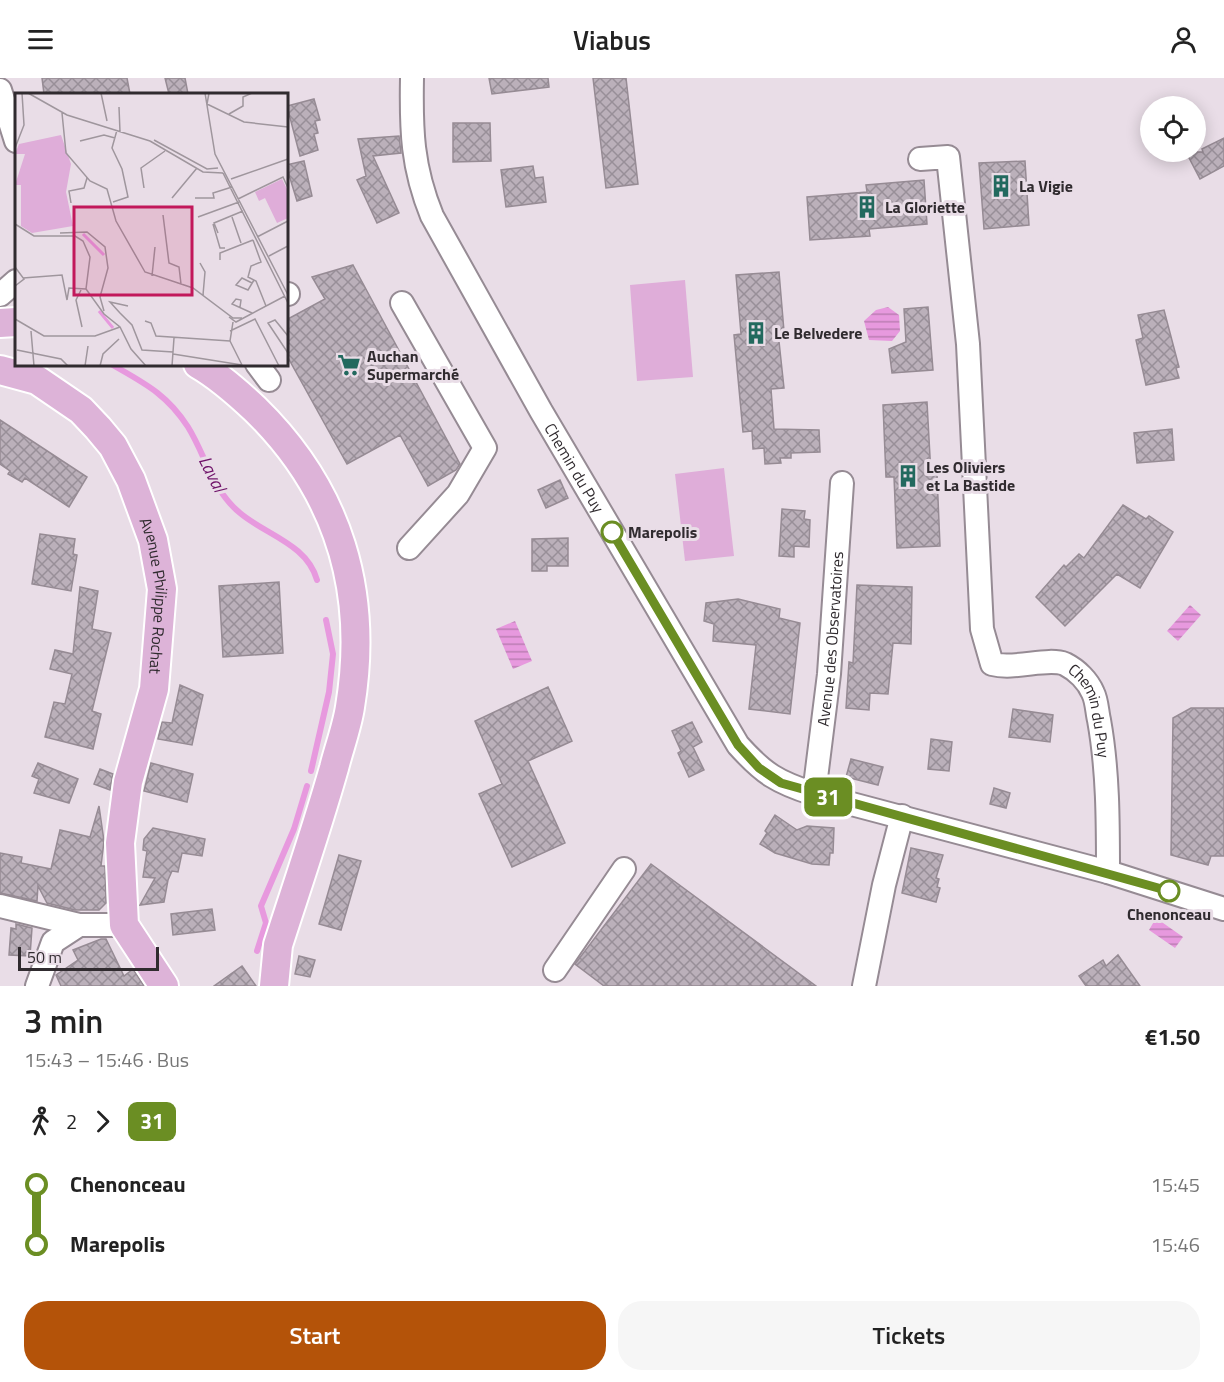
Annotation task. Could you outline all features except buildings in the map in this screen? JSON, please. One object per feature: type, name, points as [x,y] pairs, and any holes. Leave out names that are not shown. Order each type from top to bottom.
[{"type":"main road","points":[[0,323],[15,322]]},
{"type":"main road","points":[[201,366],[243,398],[275,429],[301,460],[321,492],[344,551],[357,632],[350,708],[267,986]]},
{"type":"main road","name":"Avenue Philippe Rochat","points":[[0,370],[37,380],[81,410],[98,428],[113,447],[131,480],[153,540],[162,589],[154,689],[125,796],[120,843],[124,925]]},
{"type":"main road","points":[[124,925],[164,986]]},
{"type":"main road","points":[[274,986],[278,945]]},
{"type":"street","name":"Chemin du Puy","points":[[412,78],[411,138],[421,189],[432,216],[541,411],[738,745],[759,768],[781,783],[814,794],[1108,872],[1224,909]]},
{"type":"street","points":[[0,90],[15,138]]},
{"type":"street","name":"Chemin du Puy","points":[[920,159],[948,157],[968,344],[982,629],[986,649],[992,664],[1005,667],[1052,661],[1065,664],[1083,677],[1094,694],[1103,743],[1107,795],[1108,872]]},
{"type":"street","points":[[0,295],[15,282]]},
{"type":"street","points":[[402,303],[485,448],[458,494],[409,548]]},
{"type":"street","name":"Avenue des Observatoires","points":[[814,794],[829,674],[842,483]]},
{"type":"street","points":[[864,986],[884,885],[902,816]]},
{"type":"street","points":[[555,970],[624,869]]},
{"type":"street","points":[[0,906],[80,925],[124,925]]},
{"type":"street","points":[[37,986],[53,942],[80,925]]},
{"type":"shaded area","points":[[685,280],[693,377],[637,381],[630,285]]},
{"type":"shaded area","points":[[888,307],[899,315],[900,331],[892,341],[869,340],[864,321],[876,310]]},
{"type":"shaded area","points":[[724,468],[734,556],[685,561],[675,474]]},
{"type":"shaded area","points":[[1190,605],[1201,615],[1178,641],[1167,631]]},
{"type":"shaded area","points":[[515,621],[532,661],[513,669],[496,629]]},
{"type":"shaded area","points":[[1156,918],[1183,937],[1175,948],[1149,930]]},
{"type":"waterway","name":"Laval","points":[[115,366],[154,390],[172,406],[188,427],[216,483],[230,504],[250,521],[295,549],[312,568],[317,580]]},
{"type":"waterway","points":[[311,771],[329,692],[333,654],[326,620]]},
{"type":"waterway","points":[[257,951],[266,923],[261,906],[294,829],[307,786]]},
{"type":"bus line","name":"31","points":[[612,532],[738,745],[759,768],[781,783],[814,794],[1108,872],[1169,891]]},
{"type":"place","name":"La Vigie","points":[[1001,186]]},
{"type":"place","name":"La Gloriette","points":[[867,207]]},
{"type":"place","name":"Le Belvedere","points":[[756,333]]},
{"type":"place","name":"Auchan Supermarché","points":[[349,365]]},
{"type":"place","name":"Les Oliviers et La Bastide","points":[[908,476]]},
{"type":"place","name":"Marepolis","points":[[612,532]]},
{"type":"place","name":"Chenonceau","points":[[1169,891]]}]
